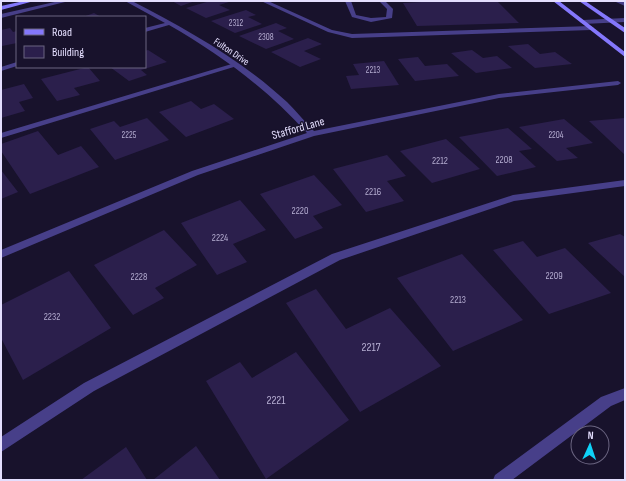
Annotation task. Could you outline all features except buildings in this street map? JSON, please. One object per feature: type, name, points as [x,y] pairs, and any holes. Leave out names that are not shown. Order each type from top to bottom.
[{"type":"main road","points":[[1,8],[31,1]]},
{"type":"main road","points":[[556,1],[625,55]]},
{"type":"main road","points":[[582,1],[625,31]]},
{"type":"street","points":[[1,16],[66,1]]},
{"type":"street","name":"Fulton Drive","points":[[128,1],[171,23],[235,65],[275,95],[312,134]]},
{"type":"street","points":[[264,1],[330,31],[352,36],[591,28]]},
{"type":"street","points":[[348,1],[354,16],[371,20],[389,18],[390,9],[382,1]]},
{"type":"street","points":[[618,1],[625,4]]},
{"type":"street","points":[[583,22],[625,20]]},
{"type":"street","points":[[146,30],[171,23]]},
{"type":"street","points":[[1,69],[16,64]]},
{"type":"street","points":[[1,136],[84,109],[157,89],[235,65]]},
{"type":"street","name":"Stafford Lane","points":[[1,254],[196,173],[312,134],[499,96],[618,83]]},
{"type":"street","points":[[1,445],[89,386],[336,257],[513,198],[625,183]]},
{"type":"street","points":[[500,480],[606,401],[625,394]]}]
